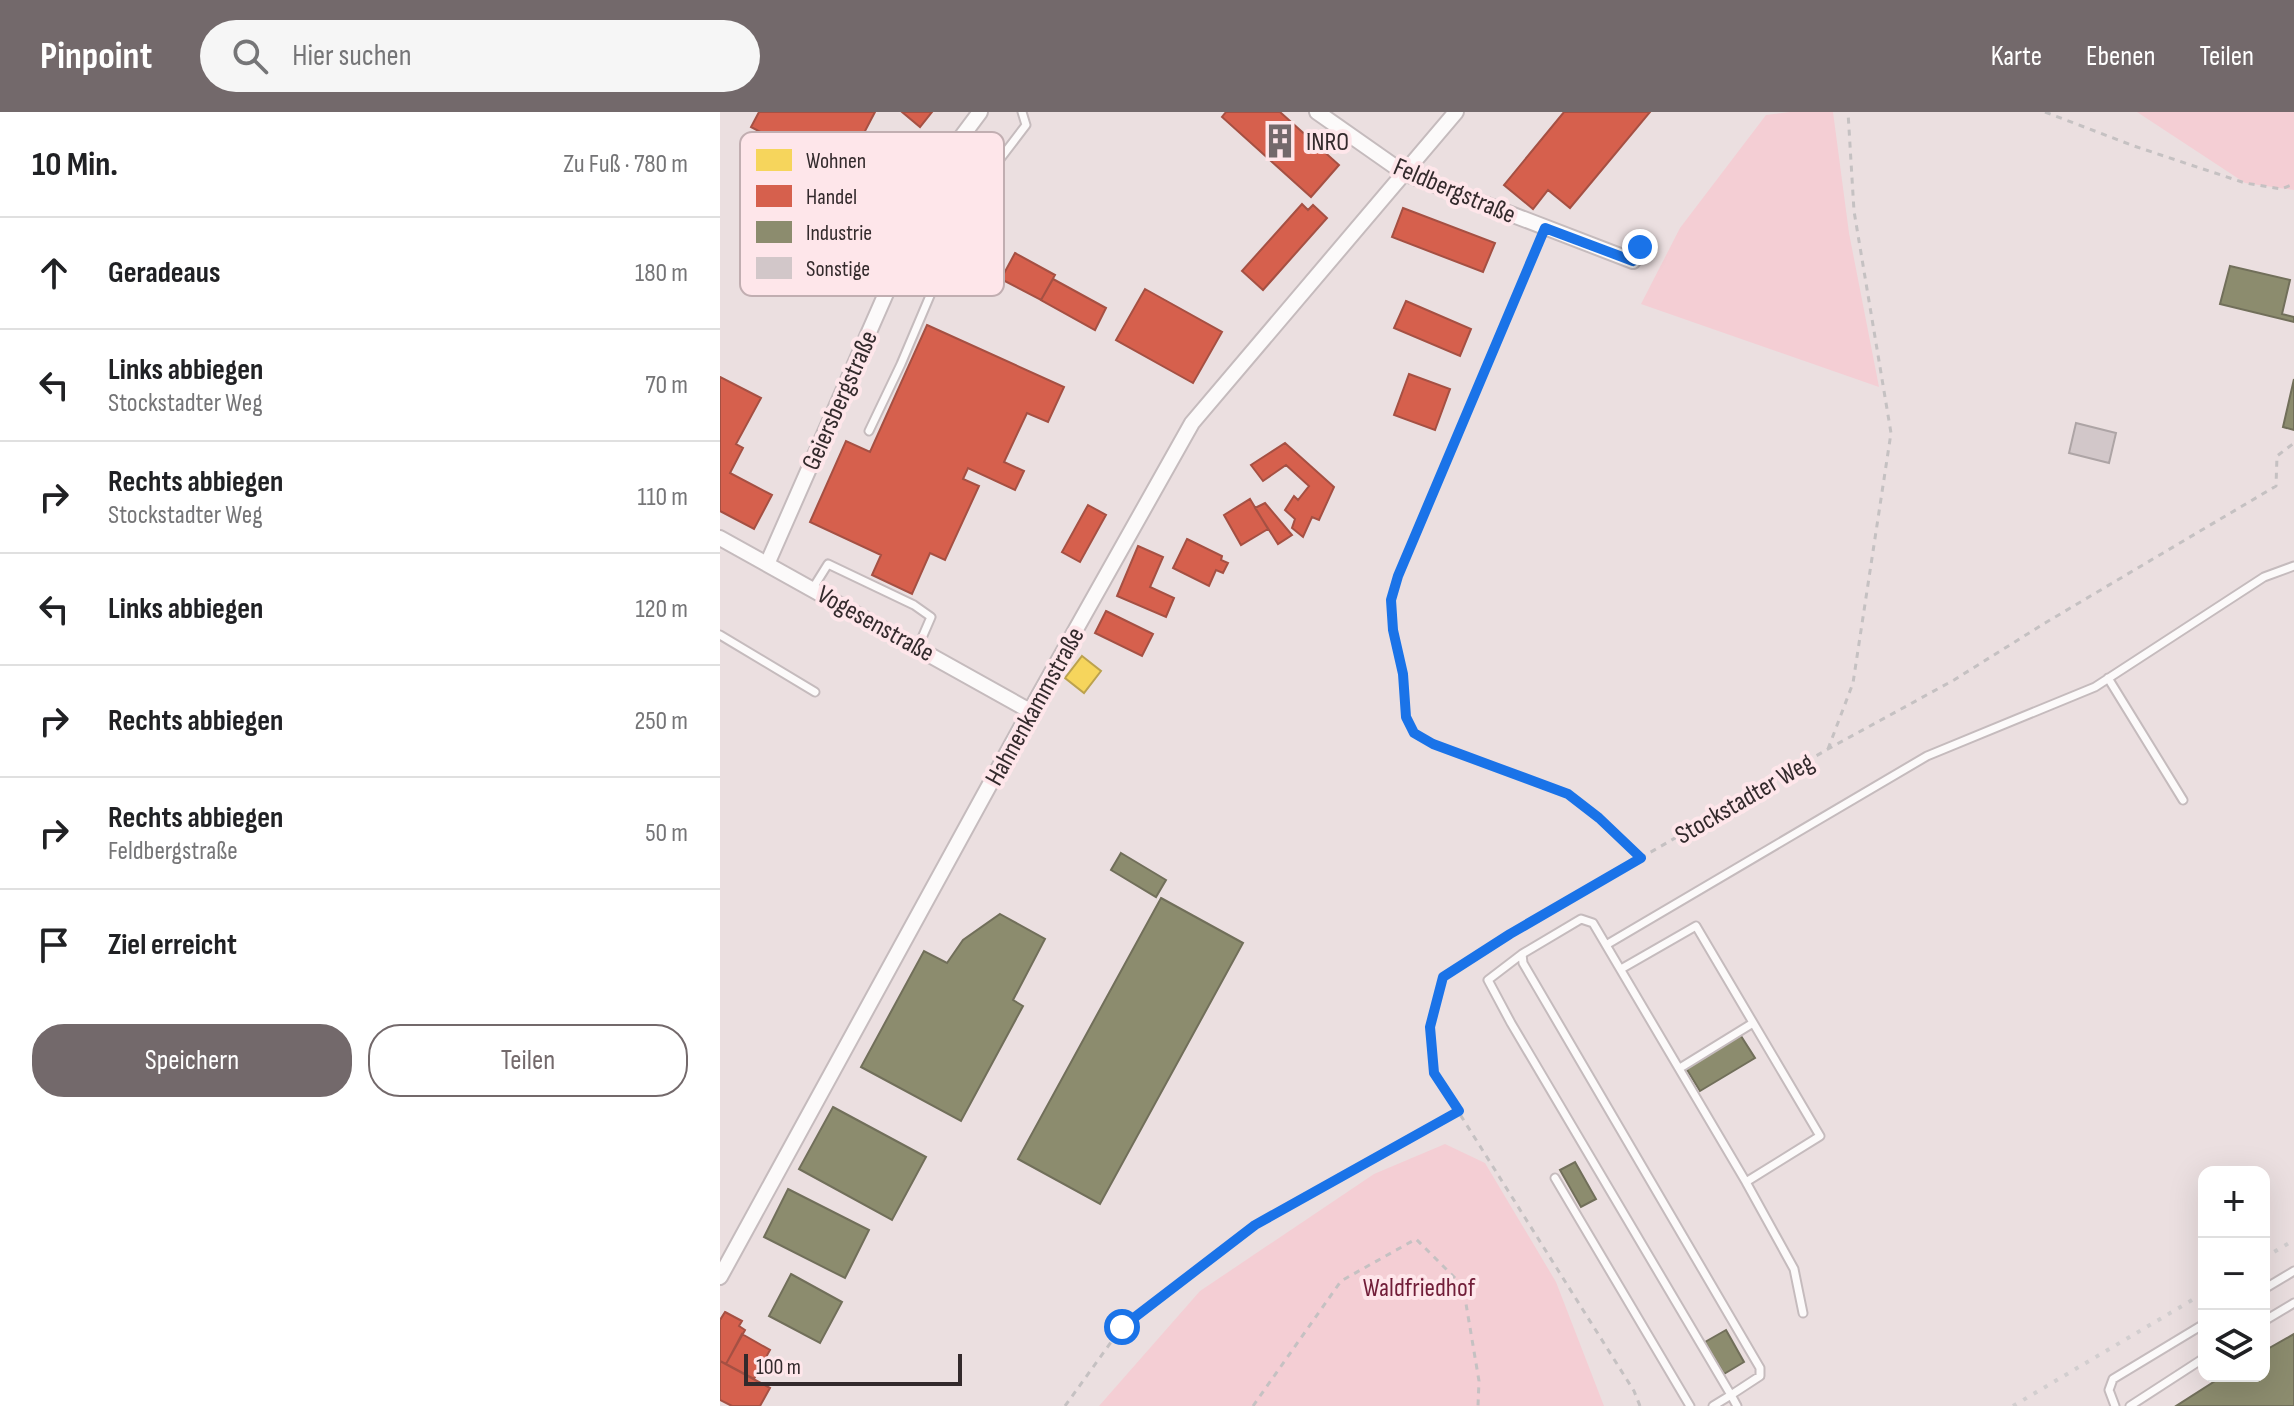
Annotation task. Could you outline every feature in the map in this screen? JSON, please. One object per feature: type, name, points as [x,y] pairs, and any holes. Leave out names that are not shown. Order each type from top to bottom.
[{"type":"street","name":"Geiersbergstraße","points":[[965,132],[980,112]]},
{"type":"street","name":"Feldbergstraße","points":[[1317,112],[1404,173],[1633,261],[1640,247]]},
{"type":"street","name":"Hahnenkammstraße","points":[[720,1277],[1030,711],[1192,423],[1456,112]]},
{"type":"street","name":"Geiersbergstraße","points":[[768,562],[885,296]]},
{"type":"street","name":"Vogesenstraße","points":[[720,538],[768,562],[1030,711]]},
{"type":"lane","points":[[1004,154],[1026,125],[1022,112]]},
{"type":"lane","points":[[869,431],[930,296]]},
{"type":"lane","points":[[813,588],[828,564],[914,605],[931,617],[918,647]]},
{"type":"lane","points":[[1606,945],[1927,756],[2095,687],[2264,577],[2294,566]]},
{"type":"lane","points":[[720,635],[815,692]]},
{"type":"lane","points":[[2108,678],[2183,800]]},
{"type":"lane","points":[[1737,1406],[1488,980],[1522,954],[1581,919],[1593,923],[1794,1269],[1803,1313]]},
{"type":"lane","points":[[1621,969],[1696,926],[1820,1136],[1746,1182]]},
{"type":"lane","points":[[1522,954],[1523,963],[1760,1368],[1760,1376],[1713,1406]]},
{"type":"lane","points":[[1680,1068],[1753,1023]]},
{"type":"lane","points":[[1555,1178],[1690,1406]]},
{"type":"lane","points":[[2270,1285],[2294,1271]]},
{"type":"lane","points":[[2270,1317],[2294,1303]]},
{"type":"lane","points":[[2115,1406],[2109,1390],[2113,1379],[2198,1328]]},
{"type":"lane","points":[[2130,1406],[2198,1362]]},
{"type":"path","name":"Stockstadter Weg","points":[[1640,1406],[1634,1391],[1434,1073],[1430,1027],[1443,977],[1510,934],[1828,749],[1853,683],[1891,433],[1854,211],[1848,112]]},
{"type":"path","points":[[2045,112],[2245,183],[2281,189],[2294,184]]},
{"type":"path","points":[[1545,228],[1398,576],[1391,600],[1393,630],[1403,674],[1406,717],[1414,733],[1433,744],[1568,794],[1641,858]]},
{"type":"path","points":[[1828,749],[1954,680],[2276,486],[2277,456],[2294,443]]},
{"type":"path","points":[[1065,1406],[1122,1327],[1255,1225],[1459,1111]]},
{"type":"path","points":[[1253,1406],[1341,1281],[1416,1239],[1463,1286],[1479,1381],[1478,1406]]},
{"type":"green space","points":[[1833,112],[1849,233],[1879,387],[1641,304],[1680,228],[1766,115]]},
{"type":"green space","points":[[2137,112],[2294,112],[2294,190],[2245,183]]},
{"type":"green space","name":"Waldfriedhof","points":[[1445,1144],[1485,1163],[1556,1282],[1604,1406],[1099,1406],[1200,1291],[1374,1174]]},
{"type":"building: Wohnen","points":[[1082,656],[1101,671],[1084,693],[1065,678]]},
{"type":"building: Handel","points":[[759,112],[875,112],[865,132],[760,132],[751,127]]},
{"type":"building: Handel","points":[[902,112],[932,112],[920,127]]},
{"type":"building: Handel","name":"INRO","points":[[1226,112],[1280,112],[1339,165],[1311,197],[1222,117]]},
{"type":"building: Handel","points":[[1564,112],[1650,112],[1570,208],[1548,190],[1533,209],[1504,185]]},
{"type":"building: Handel","name":"INRO","points":[[1302,204],[1308,210],[1313,205],[1327,218],[1263,290],[1242,271]]},
{"type":"building: Handel","points":[[1403,208],[1495,243],[1483,272],[1392,237]]},
{"type":"building: Handel","points":[[1015,253],[1055,275],[1041,300],[1004,281],[1004,273]]},
{"type":"building: Handel","points":[[1053,279],[1106,308],[1095,330],[1041,300]]},
{"type":"building: Handel","points":[[1145,289],[1222,332],[1193,383],[1116,340]]},
{"type":"building: Handel","points":[[1406,301],[1471,329],[1460,356],[1394,328]]},
{"type":"building: Handel","points":[[927,325],[1064,387],[1048,422],[1027,413],[1004,462],[1024,471],[1015,490],[968,468],[963,479],[979,486],[945,560],[930,553],[912,594],[872,575],[881,555],[810,522],[846,441],[870,452]]},
{"type":"building: Handel","points":[[1409,374],[1450,389],[1435,430],[1394,415]]},
{"type":"building: Handel","points":[[720,377],[761,398],[736,444],[743,448],[730,473],[772,495],[754,529],[720,511]]},
{"type":"building: Handel","points":[[1285,443],[1334,487],[1319,520],[1312,517],[1303,537],[1292,528],[1295,519],[1285,510],[1294,496],[1298,500],[1309,486],[1286,465],[1263,481],[1251,465]]},
{"type":"building: Handel","points":[[1250,499],[1268,529],[1241,545],[1224,515]]},
{"type":"building: Handel","points":[[1265,503],[1292,535],[1278,544],[1255,508]]},
{"type":"building: Handel","points":[[1088,505],[1106,515],[1080,562],[1062,552]]},
{"type":"building: Handel","points":[[1187,539],[1222,556],[1221,560],[1228,563],[1223,573],[1216,570],[1209,586],[1173,568]]},
{"type":"building: Handel","points":[[1138,546],[1163,557],[1150,587],[1174,598],[1166,617],[1117,596]]},
{"type":"building: Handel","points":[[1106,611],[1153,634],[1142,656],[1095,633]]},
{"type":"building: Handel","points":[[725,1312],[742,1321],[739,1326],[745,1330],[726,1364],[720,1361],[720,1320]]},
{"type":"building: Handel","points":[[742,1334],[770,1350],[754,1379],[726,1364]]},
{"type":"building: Handel","points":[[720,1361],[770,1388],[760,1406],[732,1406],[720,1400]]},
{"type":"building: Industrie","points":[[2230,266],[2290,280],[2282,314],[2294,317],[2294,322],[2220,304]]},
{"type":"building: Industrie","points":[[2294,379],[2294,430],[2283,427]]},
{"type":"building: Industrie","points":[[1121,853],[1166,880],[1156,897],[1111,870]]},
{"type":"building: Industrie","points":[[1161,898],[1243,943],[1100,1204],[1018,1159]]},
{"type":"building: Industrie","points":[[1000,914],[1045,939],[1013,1000],[1023,1006],[961,1121],[861,1067],[924,951],[947,963],[963,940]]},
{"type":"building: Industrie","points":[[1741,1036],[1755,1058],[1700,1091],[1686,1068]]},
{"type":"building: Industrie","points":[[833,1107],[926,1157],[892,1220],[799,1169]]},
{"type":"building: Industrie","points":[[1575,1162],[1596,1199],[1581,1207],[1560,1170]]},
{"type":"building: Industrie","points":[[788,1189],[869,1230],[845,1278],[764,1237]]},
{"type":"building: Industrie","points":[[791,1274],[842,1302],[820,1343],[769,1316]]},
{"type":"building: Industrie","points":[[1726,1330],[1744,1362],[1724,1374],[1705,1342]]},
{"type":"building: Industrie","points":[[2294,1334],[2294,1406],[2176,1406],[2214,1382],[2270,1382],[2270,1348]]},
{"type":"building: Sonstige","points":[[2076,423],[2116,433],[2109,463],[2069,453]]},
{"type":"railway","points":[[2270,1254],[2294,1240]]},
{"type":"railway","points":[[2013,1406],[2198,1297]]},
{"type":"place","name":"INRO","points":[[1280,141]]},
{"type":"route","points":[[1122,1327],[1255,1225],[1459,1111],[1434,1073],[1430,1027],[1443,977],[1641,858],[1568,794],[1433,744],[1414,733],[1406,717],[1403,674],[1393,630],[1391,600],[1398,576],[1545,228],[1633,261],[1640,247]]}]
